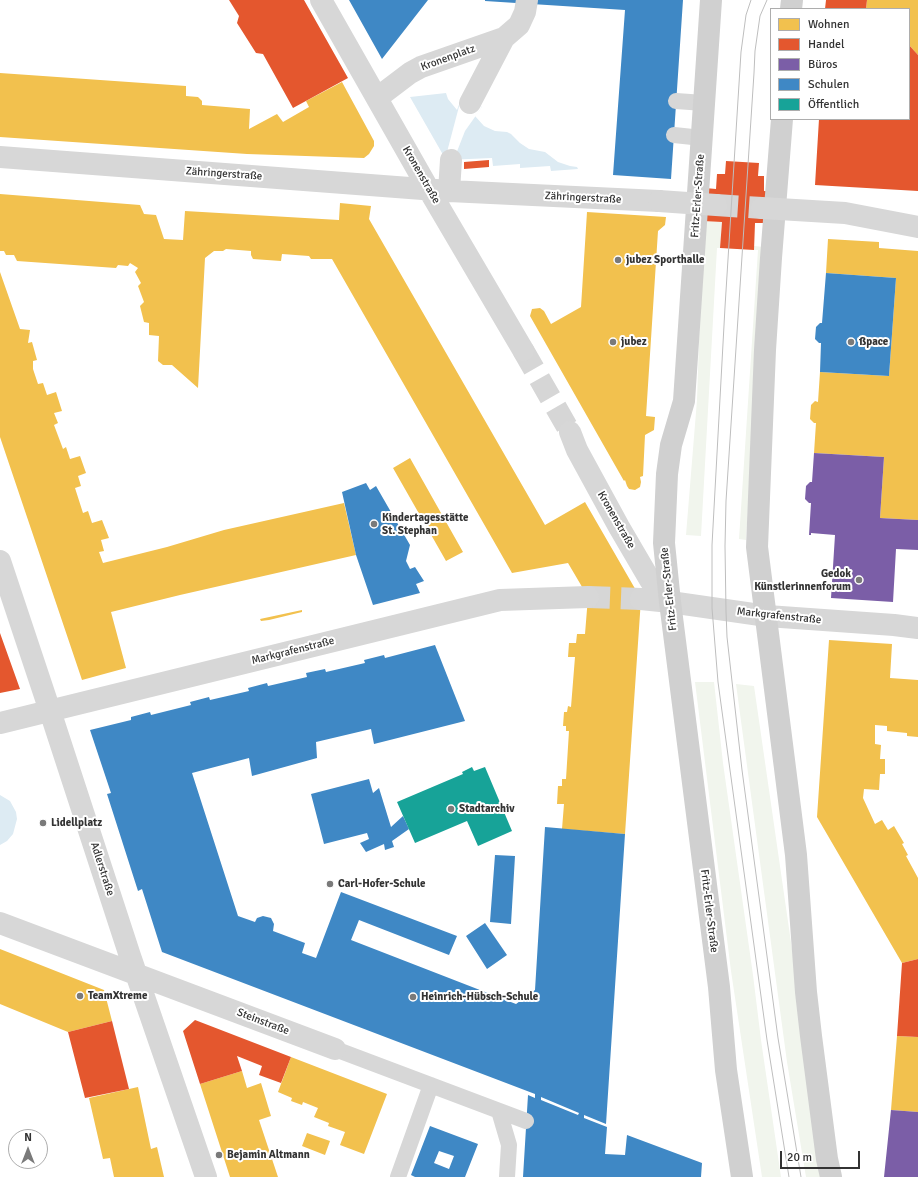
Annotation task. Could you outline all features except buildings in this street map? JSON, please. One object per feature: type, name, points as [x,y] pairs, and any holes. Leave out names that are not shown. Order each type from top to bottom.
[{"type":"main road","name":"Fritz-Erler-Straße","points":[[711,0],[684,401],[671,445],[667,474],[664,543],[670,602],[719,987],[726,1070],[742,1177]]},
{"type":"main road","points":[[782,120],[769,208],[771,258],[757,548],[796,856],[806,992],[811,1036],[827,1160],[831,1177]]},
{"type":"street","name":"Kronenstraße","points":[[321,0],[377,98],[439,190],[523,350]]},
{"type":"street","name":"Kronenplatz","points":[[470,103],[504,38],[519,25],[525,12],[527,0]]},
{"type":"street","name":"Kronenplatz","points":[[377,98],[410,73],[421,67],[504,38]]},
{"type":"street","name":"Zähringerstraße","points":[[0,157],[439,190],[716,205]]},
{"type":"street","points":[[439,190],[451,160]]},
{"type":"street","points":[[769,208],[845,213],[918,227]]},
{"type":"street","name":"Kronenstraße","points":[[570,432],[577,450],[650,580],[670,602]]},
{"type":"street","name":"Adlerstraße","points":[[0,561],[137,975],[206,1177]]},
{"type":"street","name":"Markgrafenstraße","points":[[0,723],[500,600],[588,597]]},
{"type":"street","name":"Markgrafenstraße","points":[[642,599],[766,616],[918,628]]},
{"type":"street","name":"Steinstraße","points":[[0,923],[335,1049]]},
{"type":"lane","points":[[676,101],[704,103]]},
{"type":"lane","points":[[674,135],[702,138]]},
{"type":"lane","points":[[769,208],[846,214]]},
{"type":"lane","name":"Steinstraße","points":[[335,1049],[526,1121]]},
{"type":"lane","points":[[398,1177],[431,1085]]},
{"type":"lane","points":[[499,1111],[509,1145],[507,1177]]},
{"type":"shaded area","points":[[446,93],[448,99],[457,110],[461,99],[482,107],[475,116],[484,126],[495,131],[507,132],[529,149],[545,152],[558,162],[577,167],[578,169],[551,171],[550,166],[520,168],[520,164],[493,166],[492,158],[446,160],[410,97]]},
{"type":"shaded area","points":[[703,221],[722,222],[720,248],[717,248],[701,536],[686,535],[697,400]]},
{"type":"shaded area","points":[[754,246],[764,247],[746,540],[739,539],[758,250],[754,250]]},
{"type":"shaded area","points":[[695,682],[714,682],[723,763],[781,1177],[762,1177],[731,971]]},
{"type":"shaded area","points":[[736,684],[754,686],[796,977],[821,1177],[806,1177],[787,1062]]},
{"type":"shaded area","points":[[0,795],[10,801],[16,812],[17,819],[13,834],[7,841],[0,845]]},
{"type":"pier","points":[[461,99],[482,107],[465,131],[456,154],[447,152]]},
{"type":"tunnel","points":[[716,205],[762,208]]},
{"type":"tunnel","points":[[523,350],[570,432]]},
{"type":"tunnel","points":[[588,597],[641,599]]},
{"type":"tram line","points":[[751,0],[746,15],[741,52],[712,545],[712,608],[718,682],[767,1040],[789,1177]]},
{"type":"tram line","points":[[767,0],[760,16],[755,51],[726,501],[726,611],[727,637],[742,770],[778,1038],[801,1177]]},
{"type":"place","name":"jubez Sporthalle","points":[[618,260]]},
{"type":"place","name":"jubez","points":[[613,342]]},
{"type":"place","name":"ßpace","points":[[851,342]]},
{"type":"place","name":"Kindertagesstätte St. Stephan","points":[[374,524]]},
{"type":"place","name":"Gedok Künstlerinnenforum","points":[[859,580]]},
{"type":"place","name":"Stadtarchiv","points":[[451,809]]},
{"type":"place","name":"Lidellplatz","points":[[43,823]]},
{"type":"place","name":"Carl-Hofer-Schule","points":[[330,884]]},
{"type":"place","name":"TeamXtreme","points":[[80,996]]},
{"type":"place","name":"Heinrich-Hübsch-Schule","points":[[413,997]]},
{"type":"place","name":"Bejamin Altmann","points":[[219,1155]]}]
